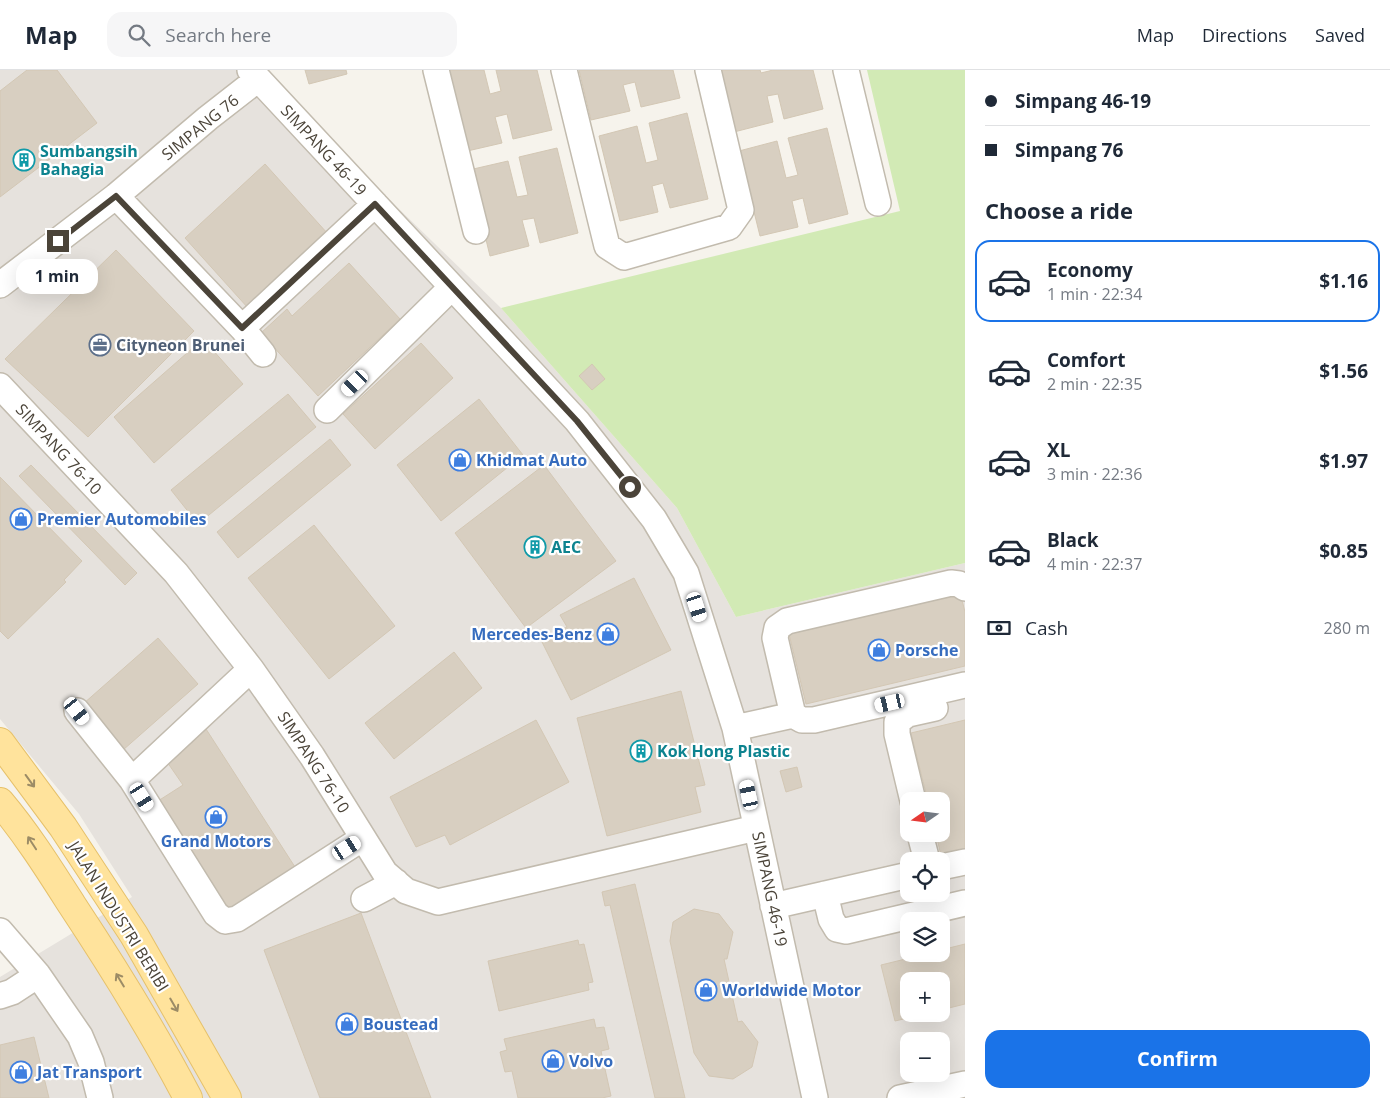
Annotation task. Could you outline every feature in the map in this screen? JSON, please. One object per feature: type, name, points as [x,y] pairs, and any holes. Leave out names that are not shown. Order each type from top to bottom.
[{"type":"main road","name":"JALAN INDUSTRI BERIBI","points":[[0,742],[63,827],[134,935],[226,1098]]},
{"type":"main road","name":"JALAN INDUSTRI BERIBI","points":[[0,802],[22,828],[103,951],[188,1098]]},
{"type":"street","points":[[436,70],[476,231]]},
{"type":"street","points":[[564,70],[607,246],[624,258],[729,227],[740,210],[708,70]]},
{"type":"street","points":[[846,70],[878,203]]},
{"type":"street","name":"SIMPANG 76","points":[[0,285],[116,196],[208,118],[254,75]]},
{"type":"street","name":"SIMPANG 46-19","points":[[254,75],[577,421],[654,518],[686,573],[735,728],[815,1098]]},
{"type":"street","points":[[116,196],[242,328],[263,354]]},
{"type":"street","points":[[242,328],[375,204]]},
{"type":"street","points":[[327,410],[452,287]]},
{"type":"street","name":"SIMPANG 76-10","points":[[0,386],[176,574],[251,669],[312,756],[385,873],[406,891],[438,902],[756,828]]},
{"type":"street","points":[[793,715],[775,638],[777,628],[787,620],[951,583],[959,584],[965,588]]},
{"type":"street","points":[[132,780],[251,669]]},
{"type":"street","points":[[735,728],[793,715],[802,720],[814,720],[965,685]]},
{"type":"street","points":[[910,792],[897,734],[897,722],[908,714],[965,701]]},
{"type":"street","points":[[77,711],[132,780],[216,914],[224,921],[237,919],[363,838]]},
{"type":"street","points":[[950,865],[965,862]]},
{"type":"street","points":[[773,906],[900,877]]},
{"type":"street","points":[[364,899],[396,882]]},
{"type":"street","points":[[825,894],[831,920],[837,929],[846,931],[965,903]]},
{"type":"street","points":[[0,931],[38,975],[80,1036],[91,1062],[100,1098]]},
{"type":"street","points":[[0,996],[12,992],[38,975]]},
{"type":"street","points":[[900,1098],[965,1084]]},
{"type":"shaded area","points":[[0,70],[263,70],[297,110],[501,308],[677,508],[736,617],[965,563],[965,1098],[0,1098],[0,977],[132,897],[79,814],[0,719]]},
{"type":"green space","points":[[867,70],[965,70],[965,563],[736,617],[677,508],[501,308],[900,211]]},
{"type":"building","name":"Sumbangsih Bahagia","points":[[27,70],[57,70],[97,123],[0,197],[0,91]]},
{"type":"building","points":[[305,70],[346,70],[347,74],[309,84]]},
{"type":"building","points":[[443,70],[484,70],[490,94],[501,91],[496,70],[537,70],[552,130],[513,139],[507,114],[495,117],[502,143],[463,152]]},
{"type":"building","points":[[579,70],[673,70],[680,98],[641,107],[635,82],[623,85],[630,111],[591,120]]},
{"type":"building","points":[[719,70],[760,70],[761,73],[773,70],[813,70],[823,109],[784,119],[778,94],[767,96],[773,122],[734,132]]},
{"type":"building","points":[[687,113],[708,199],[670,208],[663,183],[652,186],[658,212],[620,221],[599,136],[637,126],[646,163],[658,160],[649,123]]},
{"type":"building","points":[[827,128],[848,214],[809,224],[803,198],[792,201],[798,227],[760,236],[739,151],[777,141],[786,178],[798,175],[788,138]]},
{"type":"building","points":[[557,148],[578,233],[540,243],[534,218],[522,220],[529,246],[490,256],[469,170],[508,161],[517,197],[528,195],[519,157]]},
{"type":"building","points":[[265,164],[328,234],[248,308],[185,238]]},
{"type":"building","name":"Cityneon Brunei","points":[[116,250],[194,331],[88,437],[5,359]]},
{"type":"building","points":[[349,263],[400,319],[318,396],[261,333],[287,309],[292,316]]},
{"type":"building","points":[[203,339],[243,384],[154,463],[114,417]]},
{"type":"building","points":[[421,343],[453,378],[375,449],[343,414]]},
{"type":"building","points":[[592,364],[605,379],[592,390],[579,376]]},
{"type":"building","points":[[288,394],[316,427],[198,524],[171,490]]},
{"type":"building","name":"Khidmat Auto","points":[[479,399],[523,455],[441,521],[397,465]]},
{"type":"building","points":[[330,439],[351,465],[238,558],[217,532]]},
{"type":"building","points":[[31,465],[137,573],[125,585],[19,476]]},
{"type":"building","name":"AEC","points":[[544,465],[616,561],[526,628],[455,533]]},
{"type":"building","name":"Premier Automobiles","points":[[0,477],[82,561],[64,580],[66,582],[8,639],[0,631]]},
{"type":"building","points":[[314,525],[395,626],[329,679],[248,578]]},
{"type":"building","name":"Mercedes-Benz","points":[[634,578],[671,650],[571,700],[541,640],[567,627],[560,615]]},
{"type":"building","name":"Porsche","points":[[960,592],[965,612],[965,666],[806,704],[789,634]]},
{"type":"building","points":[[158,638],[198,684],[123,750],[83,704]]},
{"type":"building","points":[[454,652],[482,688],[394,759],[365,723]]},
{"type":"building","name":"Kok Hong Plastic","points":[[681,691],[705,785],[695,787],[701,812],[607,836],[577,718]]},
{"type":"building","points":[[536,720],[569,782],[450,845],[445,835],[416,847],[390,797]]},
{"type":"building","points":[[965,720],[965,855],[950,858],[950,852],[940,852],[938,842],[950,842],[950,792],[926,792],[911,733]]},
{"type":"building","name":"Grand Motors","points":[[206,729],[295,867],[226,912],[158,801],[183,785],[163,756]]},
{"type":"building","points":[[797,767],[802,787],[786,792],[780,771]]},
{"type":"building","points":[[635,884],[685,1098],[655,1098],[610,905],[605,906],[602,892]]},
{"type":"building","name":"Worldwide Motor","points":[[694,909],[719,914],[733,932],[727,959],[724,959],[738,1022],[742,1021],[758,1042],[752,1067],[733,1079],[709,1076],[694,1053],[670,941],[673,922]]},
{"type":"building","name":"Boustead","points":[[361,913],[431,1098],[320,1098],[264,950]]},
{"type":"building","points":[[578,940],[579,945],[584,944],[593,982],[588,983],[589,990],[499,1011],[488,961]]},
{"type":"building","points":[[965,944],[965,1004],[950,1008],[950,972],[900,972],[900,1020],[895,1021],[881,965],[900,960],[900,962],[950,962],[950,948]]},
{"type":"building","name":"Volvo","points":[[594,1019],[596,1028],[604,1027],[609,1049],[601,1051],[611,1096],[602,1098],[518,1098],[512,1071],[505,1072],[500,1052],[507,1050],[504,1039]]},
{"type":"building","name":"Jat Transport","points":[[34,1037],[49,1098],[0,1098],[0,1045]]},
{"type":"place","name":"Sumbangsih Bahagia","points":[[24,160]]},
{"type":"place","name":"Cityneon Brunei","points":[[100,345]]},
{"type":"place","name":"Khidmat Auto","points":[[460,460]]},
{"type":"place","name":"Premier Automobiles","points":[[21,519]]},
{"type":"place","name":"AEC","points":[[535,547]]},
{"type":"place","name":"Mercedes-Benz","points":[[608,634]]},
{"type":"place","name":"Porsche","points":[[879,650]]},
{"type":"place","name":"Kok Hong Plastic","points":[[641,751]]},
{"type":"place","name":"Grand Motors","points":[[216,817]]},
{"type":"place","name":"Worldwide Motor","points":[[706,990]]},
{"type":"place","name":"Boustead","points":[[347,1024]]},
{"type":"place","name":"Volvo","points":[[553,1061]]},
{"type":"place","name":"Jat Transport","points":[[21,1072]]},
{"type":"route","points":[[58,241],[116,196],[242,328],[375,204],[577,421],[630,487]]}]
